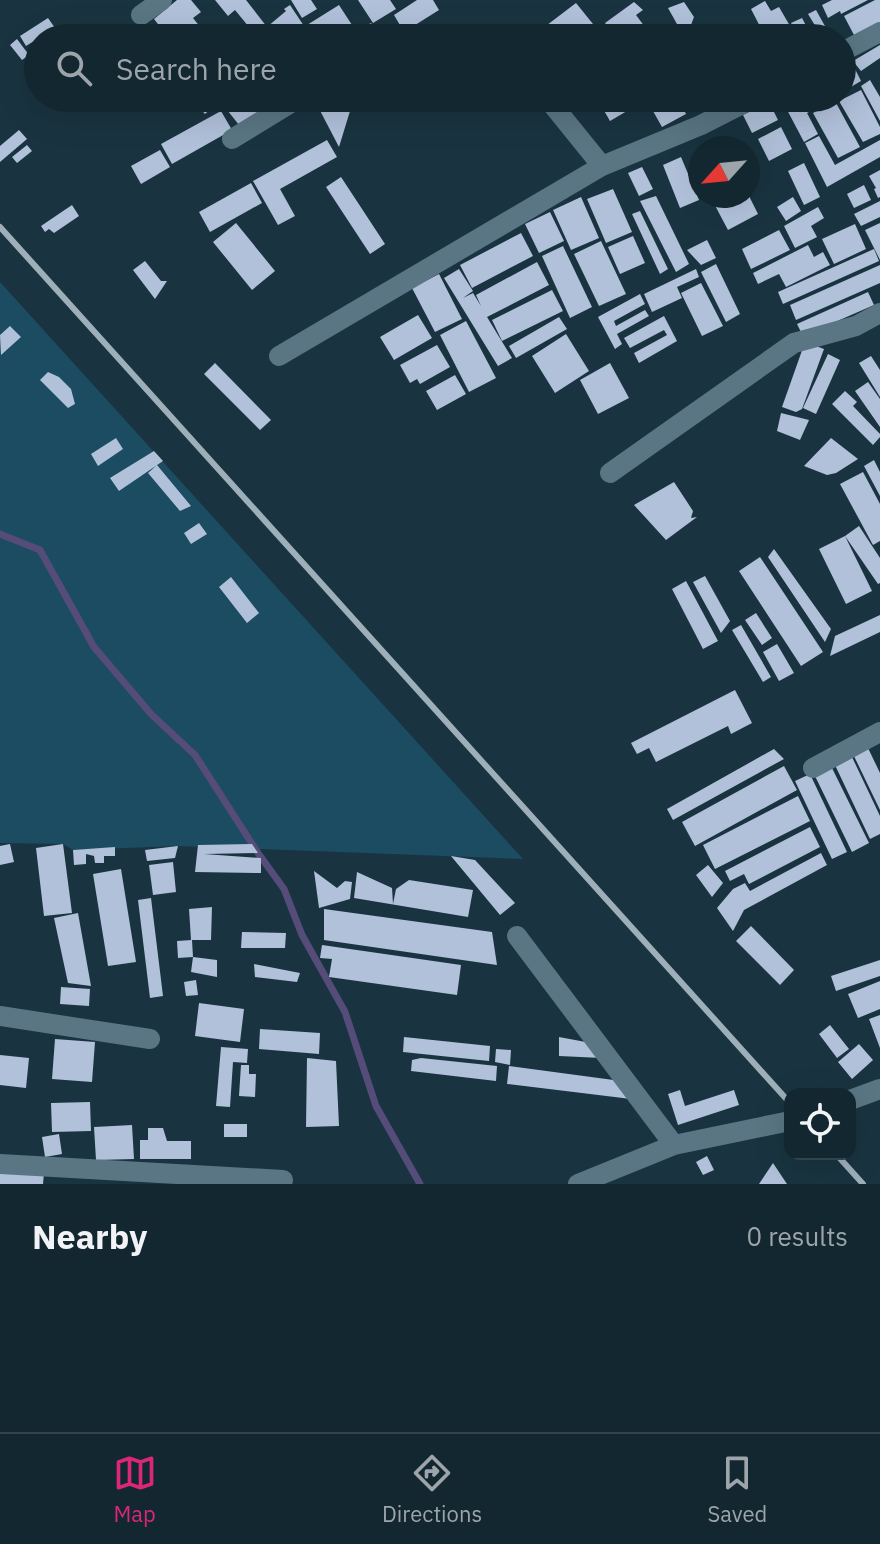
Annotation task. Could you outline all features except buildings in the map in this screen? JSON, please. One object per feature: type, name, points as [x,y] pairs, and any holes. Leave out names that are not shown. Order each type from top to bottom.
[{"type":"street","points":[[141,15],[162,0]]},
{"type":"street","points":[[856,45],[880,32]]},
{"type":"street","points":[[232,139],[276,112]]},
{"type":"street","points":[[558,112],[602,166]]},
{"type":"street","points":[[279,356],[602,166],[727,112]]},
{"type":"street","points":[[610,473],[794,343],[856,326],[880,313]]},
{"type":"street","points":[[813,768],[880,732]]},
{"type":"street","points":[[517,936],[674,1145]]},
{"type":"street","points":[[0,1016],[150,1039]]},
{"type":"street","points":[[856,1098],[880,1089]]},
{"type":"street","points":[[578,1184],[674,1145],[784,1122]]},
{"type":"street","points":[[0,1164],[283,1180]]},
{"type":"shaded area","points":[[0,282],[523,859],[178,846],[73,850],[63,844],[0,843]]},
{"type":"waterway","points":[[0,534],[40,550],[94,647],[151,714],[195,755],[284,889],[302,935],[345,1012],[376,1106],[420,1184]]},
{"type":"railway","points":[[0,227],[784,1096]]},
{"type":"railway","points":[[841,1160],[863,1184]]}]
